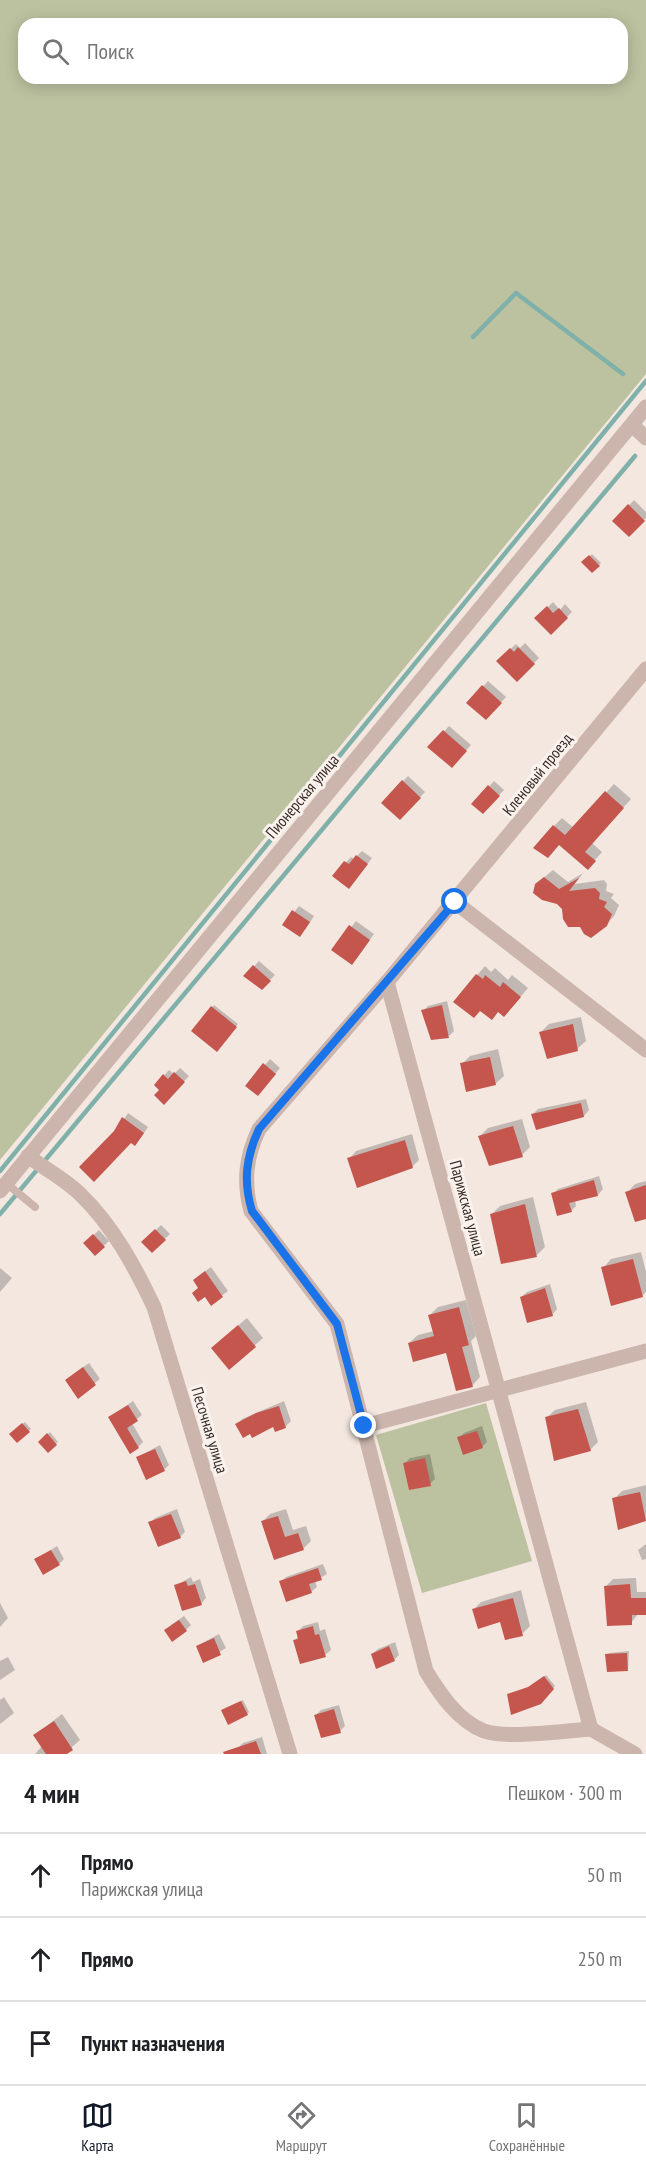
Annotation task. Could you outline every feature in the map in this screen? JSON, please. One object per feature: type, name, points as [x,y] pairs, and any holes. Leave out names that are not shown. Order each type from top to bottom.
[{"type":"street","name":"Пионерская улица","points":[[3,1187],[646,407]]},
{"type":"street","points":[[632,425],[646,438]]},
{"type":"street","name":"Кленовый проезд","points":[[455,902],[646,669]]},
{"type":"street","points":[[635,1754],[591,1729],[536,1733],[484,1731],[446,1702],[426,1671],[337,1324],[252,1211],[246,1191],[246,1170],[249,1150],[259,1129],[455,902],[646,1050]]},
{"type":"street","name":"Парижская улица","points":[[387,982],[591,1729]]},
{"type":"street","name":"Песочная улица","points":[[28,1156],[79,1193],[101,1216],[130,1261],[154,1307],[290,1754]]},
{"type":"street","points":[[364,1426],[646,1351]]},
{"type":"lane","points":[[3,1187],[35,1207]]},
{"type":"green space","points":[[0,0],[646,0],[646,374],[0,1160]]},
{"type":"green space","points":[[486,1403],[532,1561],[422,1593],[376,1435]]},
{"type":"building","points":[[628,504],[645,521],[629,537],[612,521]]},
{"type":"building","points":[[589,555],[600,566],[592,573],[581,562]]},
{"type":"building","points":[[547,606],[553,613],[559,608],[568,618],[551,635],[534,618]]},
{"type":"building","points":[[518,647],[535,664],[517,682],[496,661],[510,648],[514,652]]},
{"type":"building","points":[[482,685],[502,703],[486,720],[466,703]]},
{"type":"building","points":[[443,730],[467,751],[452,768],[427,747]]},
{"type":"building","points":[[402,780],[421,798],[400,820],[381,803]]},
{"type":"building","points":[[488,785],[500,796],[483,814],[471,804]]},
{"type":"building","points":[[605,791],[624,808],[585,852],[596,861],[588,870],[559,845],[548,858],[533,848],[553,825],[565,835]]},
{"type":"building","points":[[356,855],[368,864],[349,889],[332,876],[344,861],[349,864]]},
{"type":"building","points":[[544,877],[559,889],[579,878],[569,891],[595,888],[600,893],[599,899],[607,902],[604,907],[612,914],[607,926],[591,938],[584,934],[580,927],[568,927],[563,919],[562,909],[557,904],[542,900],[533,893],[535,884]]},
{"type":"building","points":[[292,910],[310,922],[300,937],[282,925]]},
{"type":"building","points":[[349,925],[370,940],[352,965],[331,950]]},
{"type":"building","points":[[253,965],[271,981],[262,990],[243,976]]},
{"type":"building","points":[[476,974],[483,979],[485,975],[500,987],[503,982],[521,997],[504,1017],[498,1012],[492,1020],[480,1011],[474,1018],[453,1002]]},
{"type":"building","points":[[442,1005],[449,1038],[431,1040],[421,1010]]},
{"type":"building","points":[[211,1006],[237,1027],[217,1052],[191,1031]]},
{"type":"building","points":[[573,1024],[578,1051],[547,1059],[539,1032]]},
{"type":"building","points":[[490,1057],[496,1085],[466,1092],[460,1063]]},
{"type":"building","points":[[263,1063],[276,1074],[258,1096],[245,1086]]},
{"type":"building","points":[[174,1072],[185,1082],[164,1105],[154,1095],[159,1090],[154,1085],[163,1074],[168,1079]]},
{"type":"building","points":[[581,1103],[584,1117],[536,1130],[531,1114]]},
{"type":"building","points":[[122,1117],[144,1133],[135,1146],[131,1143],[94,1182],[79,1167],[114,1131]]},
{"type":"building","points":[[513,1126],[523,1157],[489,1166],[478,1136]]},
{"type":"building","points":[[405,1140],[413,1168],[357,1188],[347,1158]]},
{"type":"building","points":[[594,1180],[598,1196],[569,1203],[572,1212],[557,1216],[551,1193]]},
{"type":"building","points":[[646,1185],[646,1219],[635,1222],[625,1192]]},
{"type":"building","points":[[525,1204],[537,1257],[501,1264],[490,1214]]},
{"type":"building","points":[[155,1229],[166,1240],[152,1253],[141,1242]]},
{"type":"building","points":[[93,1234],[105,1247],[95,1256],[83,1243]]},
{"type":"building","points":[[633,1259],[643,1297],[611,1306],[601,1267]]},
{"type":"building","points":[[205,1271],[223,1297],[211,1306],[205,1297],[198,1302],[192,1293],[198,1288],[193,1280]]},
{"type":"building","points":[[545,1288],[553,1316],[527,1323],[520,1297]]},
{"type":"building","points":[[459,1307],[469,1345],[462,1347],[473,1387],[456,1391],[446,1353],[413,1362],[408,1343],[434,1336],[428,1315]]},
{"type":"building","points":[[238,1325],[256,1347],[229,1370],[211,1348]]},
{"type":"building","points":[[83,1367],[96,1385],[78,1399],[65,1380]]},
{"type":"building","points":[[128,1405],[138,1421],[127,1428],[139,1448],[130,1454],[108,1417]]},
{"type":"building","points":[[279,1406],[286,1428],[275,1432],[273,1427],[252,1438],[250,1434],[243,1438],[235,1424],[256,1413]]},
{"type":"building","points":[[578,1409],[591,1451],[554,1461],[545,1417]]},
{"type":"building","points":[[22,1423],[30,1432],[17,1443],[9,1434]]},
{"type":"building","points":[[477,1431],[483,1448],[463,1455],[457,1437]]},
{"type":"building","points":[[47,1433],[57,1445],[48,1453],[38,1442]]},
{"type":"building","points":[[155,1449],[165,1471],[146,1480],[136,1457]]},
{"type":"building","points":[[425,1458],[431,1486],[409,1490],[403,1463]]},
{"type":"building","points":[[640,1492],[646,1521],[618,1530],[612,1498]]},
{"type":"building","points":[[171,1514],[181,1538],[158,1547],[148,1522]]},
{"type":"building","points":[[278,1516],[285,1537],[298,1533],[304,1550],[274,1560],[261,1521]]},
{"type":"building","points":[[51,1550],[60,1565],[43,1575],[34,1559]]},
{"type":"building","points":[[318,1568],[322,1580],[309,1584],[312,1593],[286,1602],[279,1581]]},
{"type":"building","points":[[186,1581],[188,1586],[195,1584],[202,1605],[182,1611],[174,1585]]},
{"type":"building","points":[[630,1584],[631,1598],[646,1598],[646,1615],[632,1615],[632,1625],[607,1626],[604,1586]]},
{"type":"building","points":[[513,1598],[523,1636],[505,1640],[500,1622],[478,1629],[472,1609]]},
{"type":"building","points":[[179,1620],[187,1631],[172,1642],[164,1630]]},
{"type":"building","points":[[313,1626],[315,1635],[319,1634],[326,1657],[300,1664],[293,1640],[298,1639],[296,1631]]},
{"type":"building","points":[[214,1638],[221,1655],[203,1663],[196,1646]]},
{"type":"building","points":[[389,1646],[395,1661],[376,1669],[371,1654]]},
{"type":"building","points":[[627,1653],[628,1671],[607,1672],[605,1654]]},
{"type":"building","points":[[544,1676],[554,1689],[541,1704],[511,1715],[507,1694],[528,1687]]},
{"type":"building","points":[[241,1701],[248,1715],[228,1725],[221,1710]]},
{"type":"building","points":[[334,1709],[341,1733],[321,1738],[314,1715]]},
{"type":"building","points":[[54,1721],[73,1750],[67,1754],[46,1754],[33,1735]]},
{"type":"building","points":[[256,1741],[261,1754],[224,1754],[223,1752]]},
{"type":"waterway","points":[[473,337],[516,293],[623,374]]},
{"type":"waterway","points":[[0,1171],[646,381]]},
{"type":"waterway","points":[[0,1214],[635,456]]},
{"type":"route","points":[[364,1426],[337,1324],[252,1211],[246,1191],[249,1150],[259,1129],[455,902]]}]
